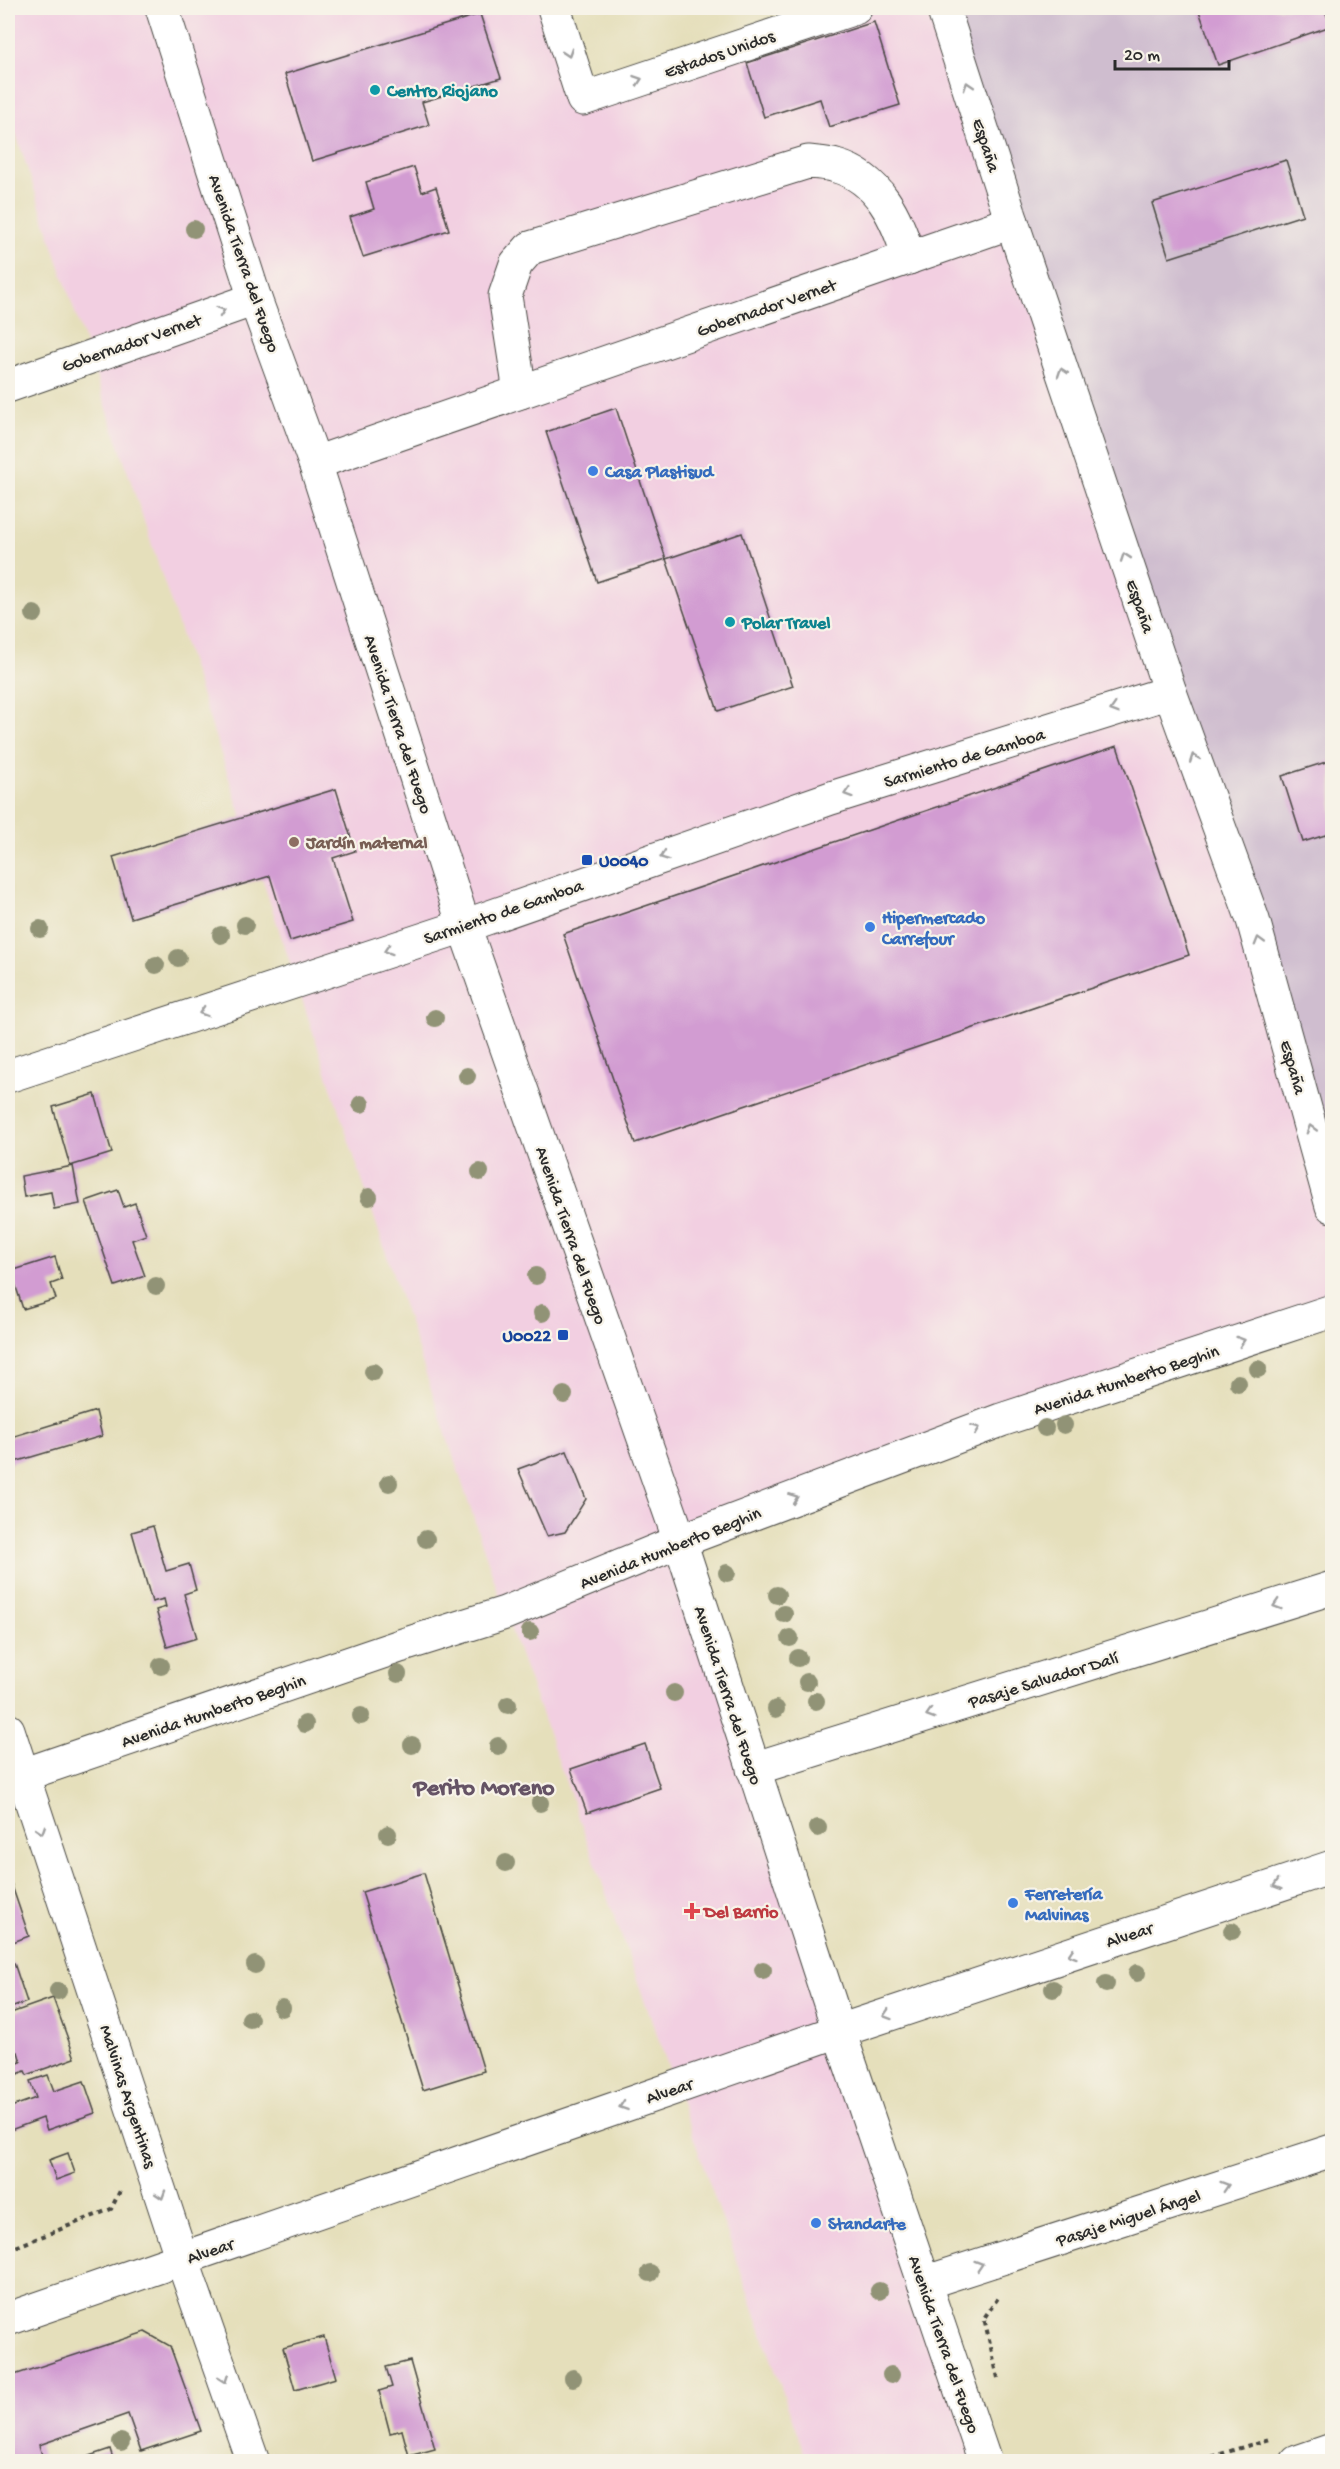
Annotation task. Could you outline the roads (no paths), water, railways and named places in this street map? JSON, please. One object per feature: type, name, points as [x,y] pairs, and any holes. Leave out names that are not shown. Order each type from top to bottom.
[{"type":"street","name":"Avenida Tierra del Fuego","points":[[162,8],[255,299],[315,463],[464,926],[680,1541],[839,2031],[985,2462]]},
{"type":"street","name":"Estados Unidos","points":[[554,8],[583,99],[855,8]]},
{"type":"street","name":"España","points":[[943,8],[1012,222],[1170,692],[1253,920],[1332,1206]]},
{"type":"street","points":[[519,392],[505,296],[516,264],[530,248],[808,162],[836,166],[864,180],[880,196],[897,220],[909,258]]},
{"type":"street","name":"Gobernador Vernet","points":[[315,463],[1012,222]]},
{"type":"street","name":"Gobernador Vernet","points":[[8,386],[255,299]]},
{"type":"street","name":"Sarmiento de Gamboa","points":[[8,1076],[464,926],[831,798],[1170,692]]},
{"type":"street","name":"Avenida Humberto Beghin","points":[[15,1777],[400,1646],[505,1613],[680,1541],[1001,1420],[1332,1311]]},
{"type":"street","name":"Pasaje Salvador Dalí","points":[[753,1769],[1332,1588]]},
{"type":"street","name":"Malvinas Argentinas","points":[[8,1730],[15,1777],[254,2462]]},
{"type":"street","name":"Alvear","points":[[8,2319],[839,2031],[1332,1867]]},
{"type":"street","name":"Pasaje Miguel Ángel","points":[[924,2283],[1332,2151]]},
{"type":"street","points":[[1297,2462],[1332,2450]]},
{"type":"place","name":"Centro Riojano","points":[[375,90]]},
{"type":"place","name":"Casa Plastisud","points":[[593,471]]},
{"type":"place","name":"Polar Travel","points":[[730,622]]},
{"type":"place","name":"Jardín maternal","points":[[294,842]]},
{"type":"place","name":"U0040","points":[[587,860]]},
{"type":"place","name":"Hipermercado Carrefour","points":[[870,927]]},
{"type":"place","name":"U0022","points":[[563,1335]]},
{"type":"place","name":"Ferretería Malvinas","points":[[1013,1903]]},
{"type":"place","name":"Del Barrio","points":[[692,1911]]},
{"type":"place","name":"Standarte","points":[[816,2223]]},
{"type":"district","name":"Perito Moreno","points":[[484,1786]]}]
